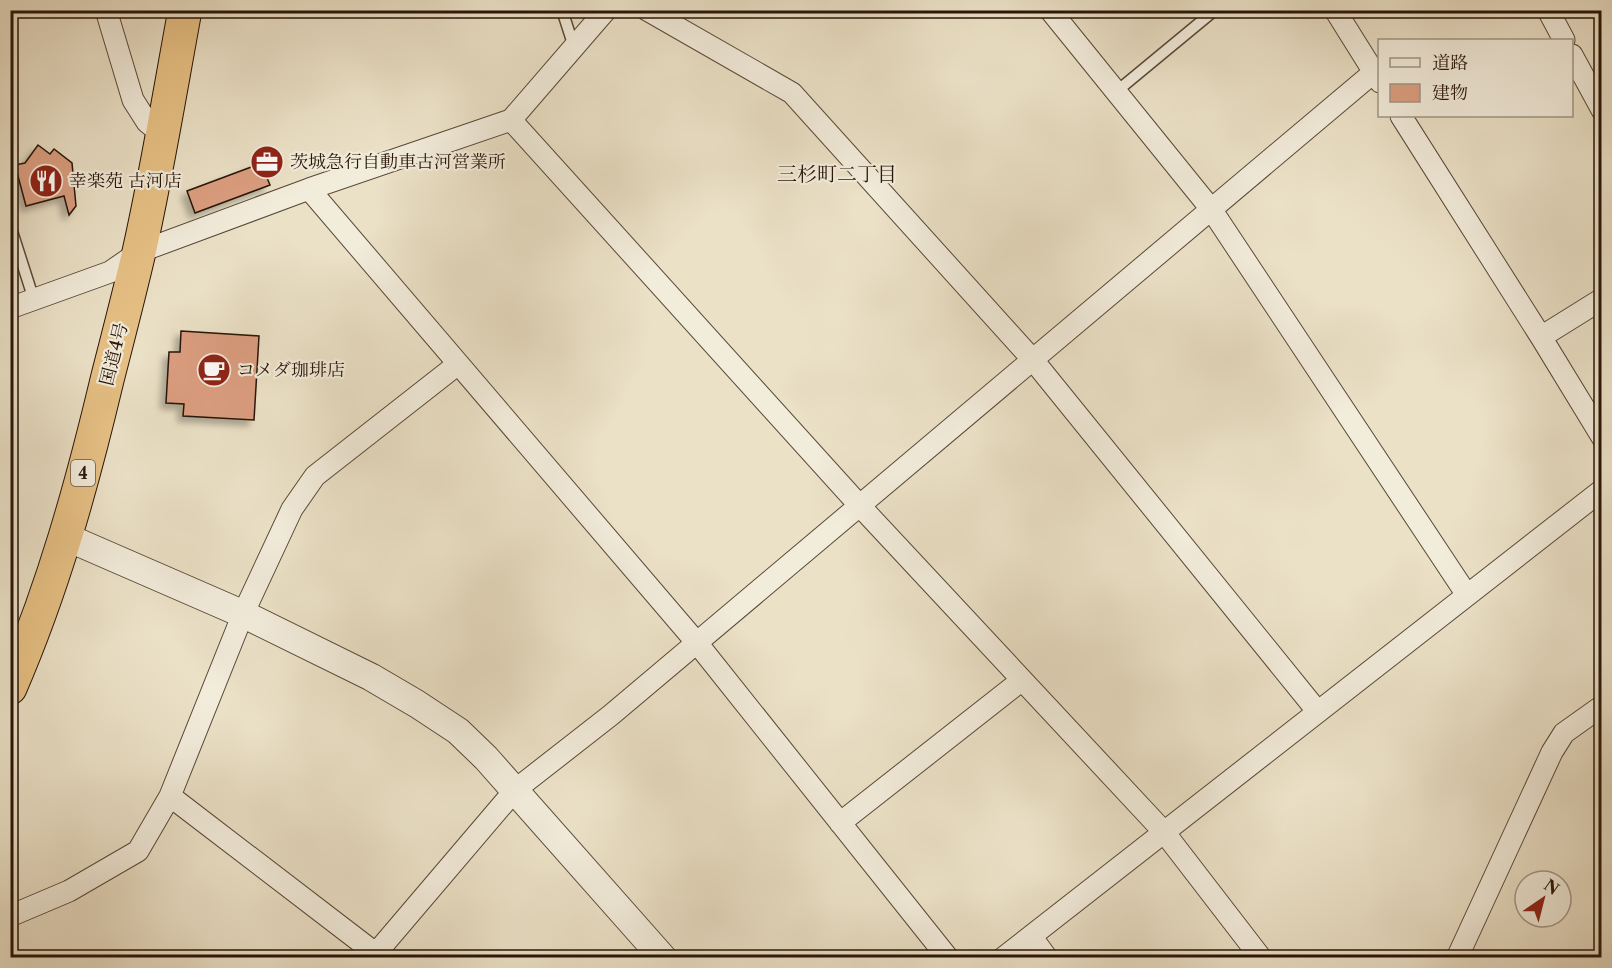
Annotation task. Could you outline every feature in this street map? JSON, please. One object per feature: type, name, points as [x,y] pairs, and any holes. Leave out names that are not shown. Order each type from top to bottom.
[{"type":"highway","name":"国道4号","points":[[10,688],[26,652],[66,537],[92,441],[139,252],[184,10]]},
{"type":"street","points":[[106,10],[134,100],[147,122],[162,135]]},
{"type":"street","points":[[10,308],[110,272],[139,252],[309,189],[511,120],[606,10]]},
{"type":"street","points":[[647,10],[792,93],[1033,360],[1318,712]]},
{"type":"street","points":[[1050,10],[1211,209],[1467,595]]},
{"type":"street","points":[[170,796],[376,956],[515,790],[611,715],[1211,209],[1377,77],[1335,10]]},
{"type":"street","points":[[1548,10],[1563,39]]},
{"type":"street","points":[[1573,57],[1602,110]]},
{"type":"street","points":[[1402,117],[1602,437]]},
{"type":"street","points":[[511,120],[860,506],[1164,832],[1261,957]]},
{"type":"street","points":[[309,189],[697,643],[948,957]]},
{"type":"street","points":[[1541,337],[1602,299]]},
{"type":"street","points":[[10,916],[69,891],[138,851],[170,796],[243,614],[292,509],[315,476],[458,364]]},
{"type":"street","points":[[1003,957],[1602,490]]},
{"type":"street","points":[[66,537],[243,614],[371,677],[458,731],[486,758],[663,957]]},
{"type":"street","points":[[840,823],[1023,680]]},
{"type":"street","points":[[1457,957],[1552,752],[1564,733],[1602,706]]},
{"type":"street","points":[[1030,936],[1047,957]]},
{"type":"lane","points":[[562,10],[574,47]]},
{"type":"lane","points":[[1117,92],[1215,10]]},
{"type":"lane","points":[[10,225],[34,300]]},
{"type":"building","name":"幸楽苑 古河店","points":[[38,145],[50,154],[54,149],[72,163],[76,206],[69,215],[64,196],[26,206],[15,165],[25,163]]},
{"type":"building","points":[[270,160],[274,170],[265,173],[270,185],[195,213],[187,191]]},
{"type":"building","points":[[181,331],[259,336],[254,420],[183,416],[184,404],[166,403],[169,352],[180,352]]},
{"type":"place","name":"茨城急行自動車古河営業所","points":[[267,162]]},
{"type":"place","name":"幸楽苑 古河店","points":[[46,181]]},
{"type":"place","name":"コメダ珈琲店","points":[[214,370]]},
{"type":"district","name":"三杉町二丁目","points":[[837,174]]}]
